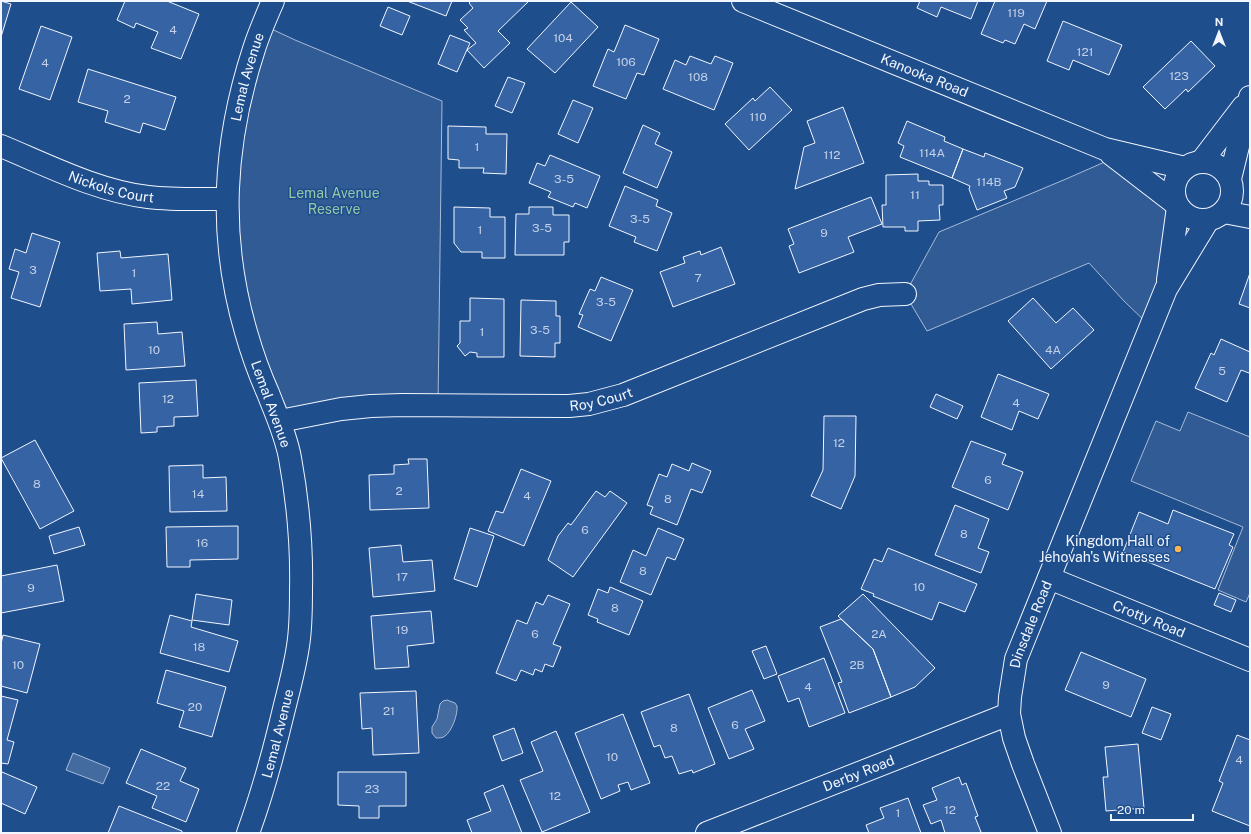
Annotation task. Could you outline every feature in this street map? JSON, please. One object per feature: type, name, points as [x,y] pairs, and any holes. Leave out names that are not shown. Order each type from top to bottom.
[{"type":"street","name":"Lemal Avenue","points":[[248,833],[263,791],[290,687],[298,646],[301,606],[300,533],[296,491],[290,455],[280,421],[258,370],[237,297],[230,254],[227,199],[230,154],[239,102],[254,47],[273,1]]},
{"type":"street","name":"Kanooka Road","points":[[743,1],[1105,149],[1193,165]]},
{"type":"street","points":[[1249,98],[1193,165],[1176,181],[1174,196],[1177,205],[1184,214],[1199,221],[1216,216],[1250,217]]},
{"type":"street","points":[[1216,216],[1228,205],[1231,198],[1231,185],[1249,98]]},
{"type":"street","name":"Nickols Court","points":[[1,146],[112,190],[158,198],[227,199]]},
{"type":"street","name":"Kanooka Road","points":[[1105,149],[1177,205]]},
{"type":"street","points":[[1193,165],[1210,163],[1218,167],[1225,172],[1231,185],[1250,203]]},
{"type":"street","name":"Dinsdale Road","points":[[1166,289],[1177,205]]},
{"type":"street","name":"Dinsdale Road","points":[[1050,833],[1014,738],[1009,714],[1016,659],[1166,289],[1216,216]]},
{"type":"street","name":"Roy Court","points":[[280,421],[341,409],[371,406],[569,406],[589,404],[623,395],[863,299],[879,295],[905,294]]},
{"type":"street","name":"Crotty Road","points":[[1049,578],[1250,660]]},
{"type":"street","name":"Derby Road","points":[[707,833],[1009,714]]},
{"type":"shaded area","name":"Lemal Avenue Reserve","points":[[263,25],[295,40],[442,101],[438,405],[280,421],[228,227]]},
{"type":"shaded area","points":[[1116,157],[1176,204],[1151,327],[1124,301],[1089,263],[927,331],[905,294],[939,232]]},
{"type":"shaded area","points":[[1188,412],[1250,437],[1250,593],[1246,602],[1218,590],[1243,527],[1131,481],[1156,421],[1180,431]]},
{"type":"shaded area","points":[[447,700],[455,703],[457,706],[455,718],[448,734],[441,738],[436,738],[432,733],[432,727],[437,719],[440,704]]},
{"type":"shaded area","points":[[73,753],[110,768],[103,784],[66,770]]},
{"type":"building","points":[[1,1],[11,4],[1,37]]},
{"type":"building","points":[[125,1],[167,1],[199,14],[181,59],[151,48],[158,32],[136,23],[134,28],[117,20]]},
{"type":"building","points":[[407,1],[452,1],[446,16]]},
{"type":"building","points":[[471,1],[529,1],[498,31],[510,43],[484,68],[467,50],[476,43],[464,30],[468,28],[460,20],[473,8],[469,3]]},
{"type":"building","points":[[920,1],[978,1],[971,19],[941,7],[937,17],[917,8]]},
{"type":"building","points":[[995,1],[1047,1],[1035,29],[1024,24],[1015,44],[1005,40],[1003,43],[981,34]]},
{"type":"building","points":[[571,2],[598,27],[555,73],[527,49]]},
{"type":"building","points":[[388,7],[410,16],[402,35],[380,26]]},
{"type":"building","points":[[1063,21],[1122,45],[1109,75],[1073,60],[1069,70],[1047,61]]},
{"type":"building","points":[[625,25],[659,39],[644,75],[637,73],[626,99],[593,86],[608,49],[614,52]]},
{"type":"building","points":[[41,26],[72,37],[50,100],[19,89]]},
{"type":"building","points":[[450,35],[470,43],[457,72],[438,64]]},
{"type":"building","points":[[1191,41],[1215,66],[1188,92],[1186,89],[1165,109],[1143,87]]},
{"type":"building","points":[[690,56],[711,64],[715,56],[733,63],[714,110],[663,89],[675,60],[686,65]]},
{"type":"building","points":[[88,69],[176,97],[165,130],[143,123],[140,133],[105,122],[108,111],[78,102]]},
{"type":"building","points":[[508,77],[525,83],[512,113],[495,106]]},
{"type":"building","points":[[770,87],[792,110],[749,150],[725,124],[753,98],[755,101]]},
{"type":"building","points":[[573,100],[593,108],[578,143],[558,134]]},
{"type":"building","points":[[843,107],[864,163],[795,189],[804,147],[815,143],[807,121]]},
{"type":"building","points":[[907,121],[945,137],[944,141],[963,149],[952,178],[900,157],[904,146],[898,143]]},
{"type":"building","points":[[643,125],[660,133],[655,144],[672,152],[657,188],[623,173]]},
{"type":"building","points":[[448,126],[486,127],[486,134],[507,134],[506,174],[483,173],[484,168],[459,168],[459,160],[448,159]]},
{"type":"building","points":[[963,149],[984,157],[985,153],[1023,168],[1015,187],[1004,191],[1007,198],[977,210],[969,189],[970,186],[952,178]]},
{"type":"building","points":[[550,155],[600,176],[587,208],[575,203],[573,207],[548,197],[551,192],[529,183],[537,163],[545,166]]},
{"type":"building","points":[[918,174],[918,181],[929,181],[929,185],[943,185],[943,205],[939,205],[940,220],[918,221],[918,231],[905,231],[905,227],[883,227],[882,205],[886,205],[886,175]]},
{"type":"building","points":[[625,186],[658,200],[656,206],[672,213],[657,251],[634,242],[636,237],[609,226]]},
{"type":"building","points":[[871,197],[882,224],[848,237],[854,252],[799,273],[789,246],[794,244],[788,229]]},
{"type":"building","points":[[454,207],[490,208],[490,217],[505,217],[505,258],[482,258],[482,252],[461,252],[454,243]]},
{"type":"building","points":[[529,207],[553,207],[553,215],[569,215],[569,242],[564,242],[564,255],[515,255],[516,214],[529,214]]},
{"type":"building","points":[[32,233],[60,242],[40,307],[11,298],[19,272],[9,269],[15,249],[26,253]]},
{"type":"building","points":[[721,247],[735,284],[673,307],[660,272],[685,263],[683,257],[700,251],[701,255]]},
{"type":"building","points":[[120,251],[121,258],[168,254],[172,300],[132,304],[131,289],[100,291],[97,253]]},
{"type":"building","points":[[1250,273],[1250,308],[1239,304]]},
{"type":"building","points":[[601,277],[633,290],[611,341],[578,327],[583,315],[579,314],[590,289],[595,291]]},
{"type":"building","points":[[470,298],[504,299],[504,357],[477,357],[477,353],[470,352],[465,356],[457,346],[460,343],[460,321],[470,321]]},
{"type":"building","points":[[1033,298],[1056,323],[1073,308],[1094,330],[1051,369],[1008,321]]},
{"type":"building","points":[[521,300],[556,301],[556,316],[560,316],[560,343],[555,343],[555,357],[520,356]]},
{"type":"building","points":[[157,322],[158,334],[182,332],[185,366],[126,370],[124,324]]},
{"type":"building","points":[[1221,339],[1250,352],[1250,371],[1249,373],[1241,370],[1227,402],[1195,388],[1211,353],[1214,355]]},
{"type":"building","points":[[998,374],[1049,394],[1038,419],[1019,411],[1012,430],[981,417]]},
{"type":"building","points":[[196,380],[198,416],[174,417],[174,426],[157,427],[157,432],[141,433],[139,383]]},
{"type":"building","points":[[936,394],[963,406],[957,419],[930,407]]},
{"type":"building","points":[[824,416],[856,416],[855,476],[841,509],[811,496],[823,470]]},
{"type":"building","points":[[35,440],[74,511],[40,529],[1,458]]},
{"type":"building","points":[[971,441],[1006,454],[1002,464],[1023,472],[1008,510],[952,487]]},
{"type":"building","points":[[408,459],[427,459],[429,508],[370,510],[369,475],[394,474],[394,465],[409,464]]},
{"type":"building","points":[[692,463],[711,471],[702,493],[691,489],[677,525],[650,514],[653,507],[647,505],[659,474],[667,477],[672,464],[689,471]]},
{"type":"building","points":[[203,465],[203,478],[226,477],[227,511],[170,512],[169,466]]},
{"type":"building","points":[[521,469],[551,481],[524,546],[488,531],[496,511],[503,513]]},
{"type":"building","points":[[596,491],[605,497],[610,491],[627,503],[573,577],[548,560],[558,536],[568,523],[571,525]]},
{"type":"building","points":[[955,505],[989,519],[978,548],[989,552],[981,573],[935,555]]},
{"type":"building","name":"Kingdom Hall of Jehovah's Witnesses","points":[[1173,510],[1234,534],[1229,545],[1233,547],[1215,589],[1123,552],[1139,512],[1168,524]]},
{"type":"building","points":[[238,526],[238,559],[190,560],[190,567],[167,567],[166,527]]},
{"type":"building","points":[[79,527],[85,545],[54,554],[49,536]]},
{"type":"building","points":[[470,528],[494,536],[477,587],[454,579]]},
{"type":"building","points":[[658,528],[684,539],[675,560],[667,557],[651,595],[620,582],[633,550],[646,556]]},
{"type":"building","points":[[401,545],[403,562],[432,560],[435,591],[373,597],[369,548]]},
{"type":"building","points":[[888,548],[977,584],[965,612],[939,602],[932,620],[873,596],[874,594],[861,589],[874,559],[882,562]]},
{"type":"building","points":[[57,565],[64,601],[1,613],[1,576]]},
{"type":"building","points":[[610,587],[643,601],[629,635],[597,622],[598,619],[588,615],[598,589],[608,593]]},
{"type":"building","points":[[1219,593],[1236,600],[1231,612],[1214,605]]},
{"type":"building","points":[[196,594],[232,600],[229,625],[192,620]]},
{"type":"building","points":[[863,594],[935,668],[915,687],[891,697],[873,649],[838,616]]},
{"type":"building","points":[[548,595],[570,604],[553,644],[561,647],[553,667],[545,664],[542,672],[535,669],[533,675],[521,670],[516,681],[496,673],[517,620],[527,624],[536,602],[543,605]]},
{"type":"building","points":[[431,611],[434,643],[407,646],[409,667],[375,669],[371,616]]},
{"type":"building","points":[[170,615],[192,621],[191,627],[238,641],[229,672],[160,653]]},
{"type":"building","points":[[841,619],[873,649],[891,697],[849,713],[838,683],[842,682],[820,627]]},
{"type":"building","points":[[3,635],[40,644],[27,693],[1,686],[1,644]]},
{"type":"building","points":[[766,646],[777,674],[764,679],[752,651]]},
{"type":"building","points":[[1081,652],[1146,679],[1131,717],[1065,690]]},
{"type":"building","points":[[824,658],[845,713],[809,727],[799,698],[788,702],[778,676]]},
{"type":"building","points":[[166,670],[226,687],[212,737],[179,727],[184,711],[157,703]]},
{"type":"building","points":[[752,690],[765,721],[745,729],[754,749],[729,759],[708,708]]},
{"type":"building","points":[[416,691],[419,753],[373,755],[372,728],[362,729],[360,693]]},
{"type":"building","points":[[689,694],[715,764],[693,773],[692,770],[679,774],[672,756],[665,758],[660,745],[654,747],[641,712]]},
{"type":"building","points":[[1,696],[18,700],[7,740],[14,742],[8,764],[1,763]]},
{"type":"building","points":[[1152,707],[1171,714],[1161,740],[1142,733]]},
{"type":"building","points":[[623,714],[650,783],[631,790],[628,782],[618,785],[620,791],[601,799],[575,733]]},
{"type":"building","points":[[514,728],[523,753],[502,761],[493,736]]},
{"type":"building","points":[[556,731],[590,812],[542,832],[520,780],[543,771],[531,742]]},
{"type":"building","points":[[1237,735],[1250,740],[1250,826],[1212,811],[1223,783],[1219,781]]},
{"type":"building","points":[[1138,744],[1144,808],[1106,811],[1103,777],[1108,777],[1105,747]]},
{"type":"building","points":[[141,749],[186,768],[180,781],[199,789],[186,822],[152,808],[157,796],[126,783]]},
{"type":"building","points":[[2,772],[37,787],[25,814],[1,803]]},
{"type":"building","points":[[338,772],[406,772],[406,806],[379,806],[379,818],[359,818],[359,806],[338,805]]},
{"type":"building","points":[[959,777],[962,785],[966,783],[978,816],[975,817],[981,832],[945,833],[941,820],[931,824],[923,805],[937,800],[932,788]]},
{"type":"building","points":[[503,785],[522,833],[472,833],[467,820],[491,811],[484,793]]},
{"type":"building","points":[[908,798],[921,833],[869,833],[866,825],[884,818],[880,808]]},
{"type":"building","points":[[119,806],[182,831],[182,833],[108,833]]},
{"type":"place","name":"Kingdom Hall of Jehovah's Witnesses","points":[[1178,549]]}]
